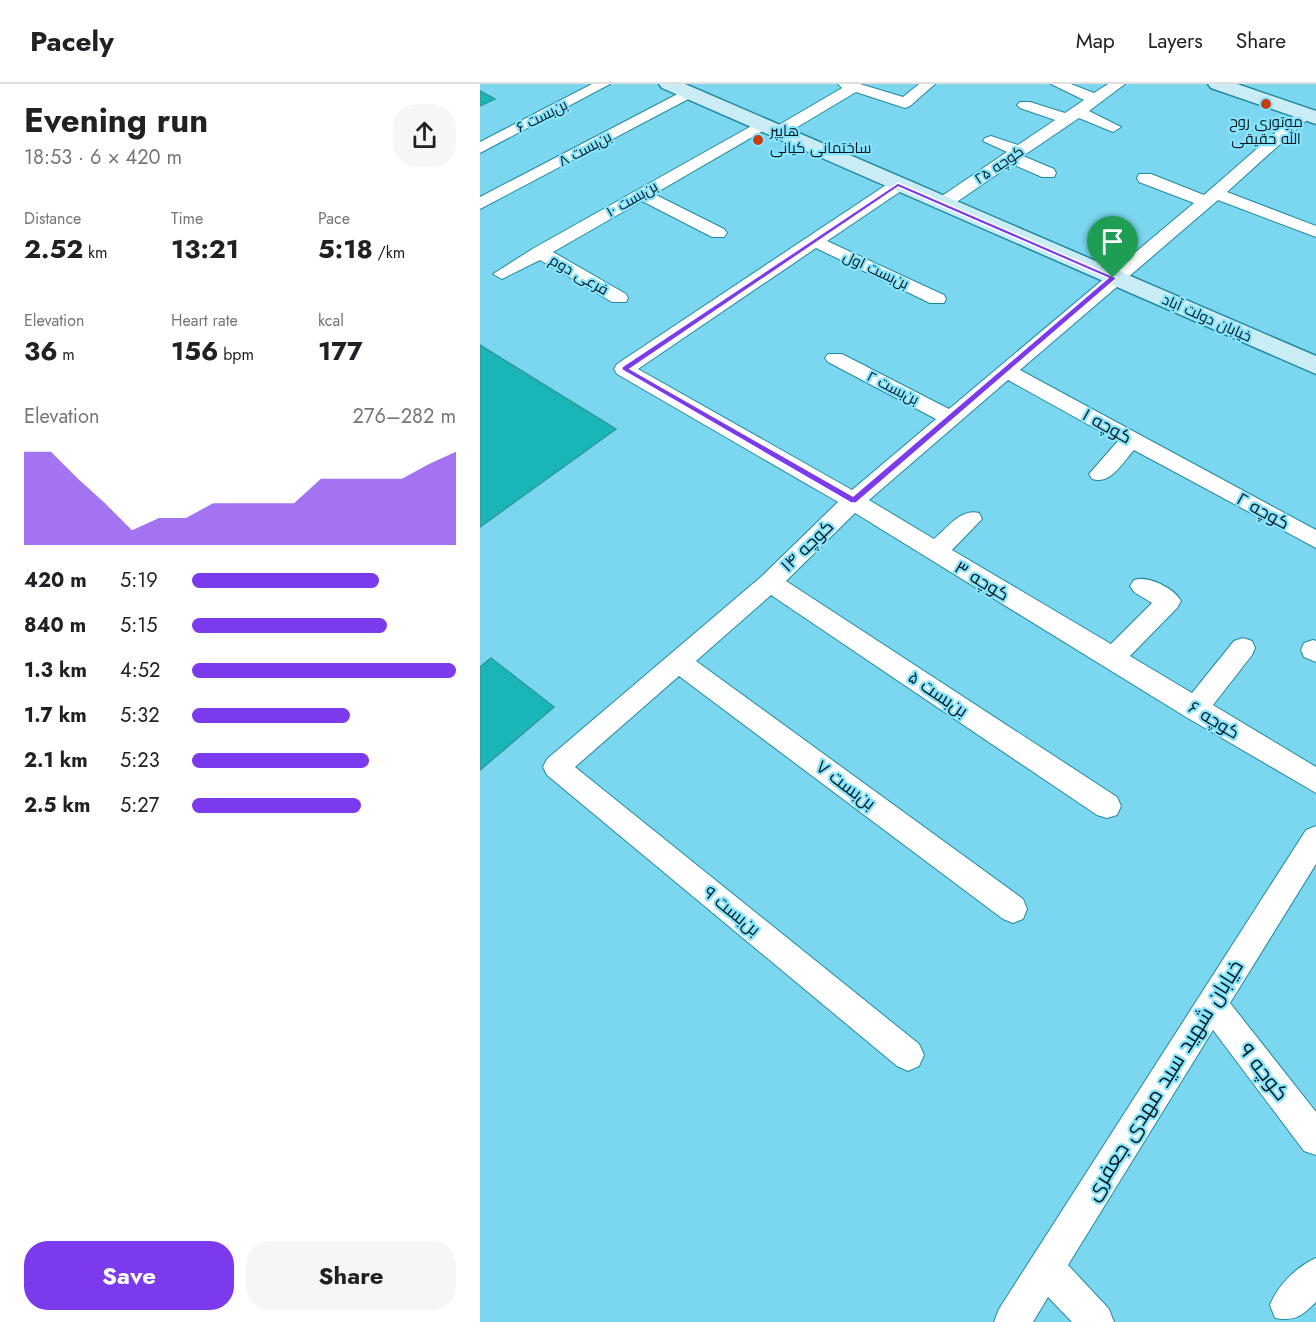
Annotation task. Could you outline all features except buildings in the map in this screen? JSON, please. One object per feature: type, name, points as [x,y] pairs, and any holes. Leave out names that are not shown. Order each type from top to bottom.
[{"type":"street","name":"بن‌بست ۶","points":[[480,148],[603,84]]},
{"type":"street","name":"خیابان دولت آباد","points":[[669,84],[1316,366]]},
{"type":"street","points":[[850,86],[905,103],[928,84]]},
{"type":"street","points":[[1058,84],[1095,99]]},
{"type":"street","name":"کوچه ۲۵","points":[[942,204],[1118,84]]},
{"type":"street","points":[[1218,84],[1310,116]]},
{"type":"street","name":"بن‌بست ۱۰","points":[[502,274],[642,194],[850,86]]},
{"type":"street","name":"بن‌بست ۸","points":[[480,204],[689,93]]},
{"type":"street","points":[[1025,105],[1067,119],[1113,127]]},
{"type":"street","name":"کوچه ۱۴","points":[[556,767],[770,582],[854,501],[1005,370],[1310,116]]},
{"type":"street","points":[[991,141],[1048,173]]},
{"type":"street","points":[[1145,178],[1316,232]]},
{"type":"street","points":[[814,241],[898,185]]},
{"type":"street","points":[[642,194],[718,233]]},
{"type":"street","name":"بن‌بست اول","points":[[814,241],[937,298]]},
{"type":"street","name":"کوچه ۳","points":[[814,241],[624,369],[854,501],[1112,659]]},
{"type":"street","name":"فرعی دوم","points":[[540,252],[619,298]]},
{"type":"street","name":"بن‌بست ۲","points":[[835,358],[950,418]]},
{"type":"street","name":"کوچه ۱","points":[[1005,370],[1209,482]]},
{"type":"street","points":[[1100,474],[1132,439]]},
{"type":"street","name":"کوچه ۲","points":[[1209,482],[1316,540]]},
{"type":"street","points":[[935,552],[971,519]]},
{"type":"street","name":"بن‌بست ۵","points":[[770,582],[1107,806]]},
{"type":"street","points":[[1112,659],[1169,601],[1142,586]]},
{"type":"street","points":[[1195,709],[1243,648]]},
{"type":"street","name":"کوچه ۶","points":[[1112,659],[1316,782]]},
{"type":"street","name":"بن‌بست ۷","points":[[679,662],[1012,909]]},
{"type":"street","name":"بن‌بست ۹","points":[[556,767],[908,1055]]},
{"type":"street","name":"خیابان شهید سید مهدی جعفری","points":[[1012,1322],[1316,838]]},
{"type":"street","name":"کوچه ۹","points":[[1212,1004],[1316,1139]]},
{"type":"street","points":[[1046,1268],[1096,1322]]},
{"type":"street","points":[[1288,1305],[1316,1276]]},
{"type":"place","name":"موتوری روح الله حقیقی","points":[[1266,104]]},
{"type":"place","name":"هایپر ساختمانی کیانی","points":[[758,140]]},
{"type":"route","points":[[898,185],[1113,278],[854,501],[624,369],[898,185]]}]
